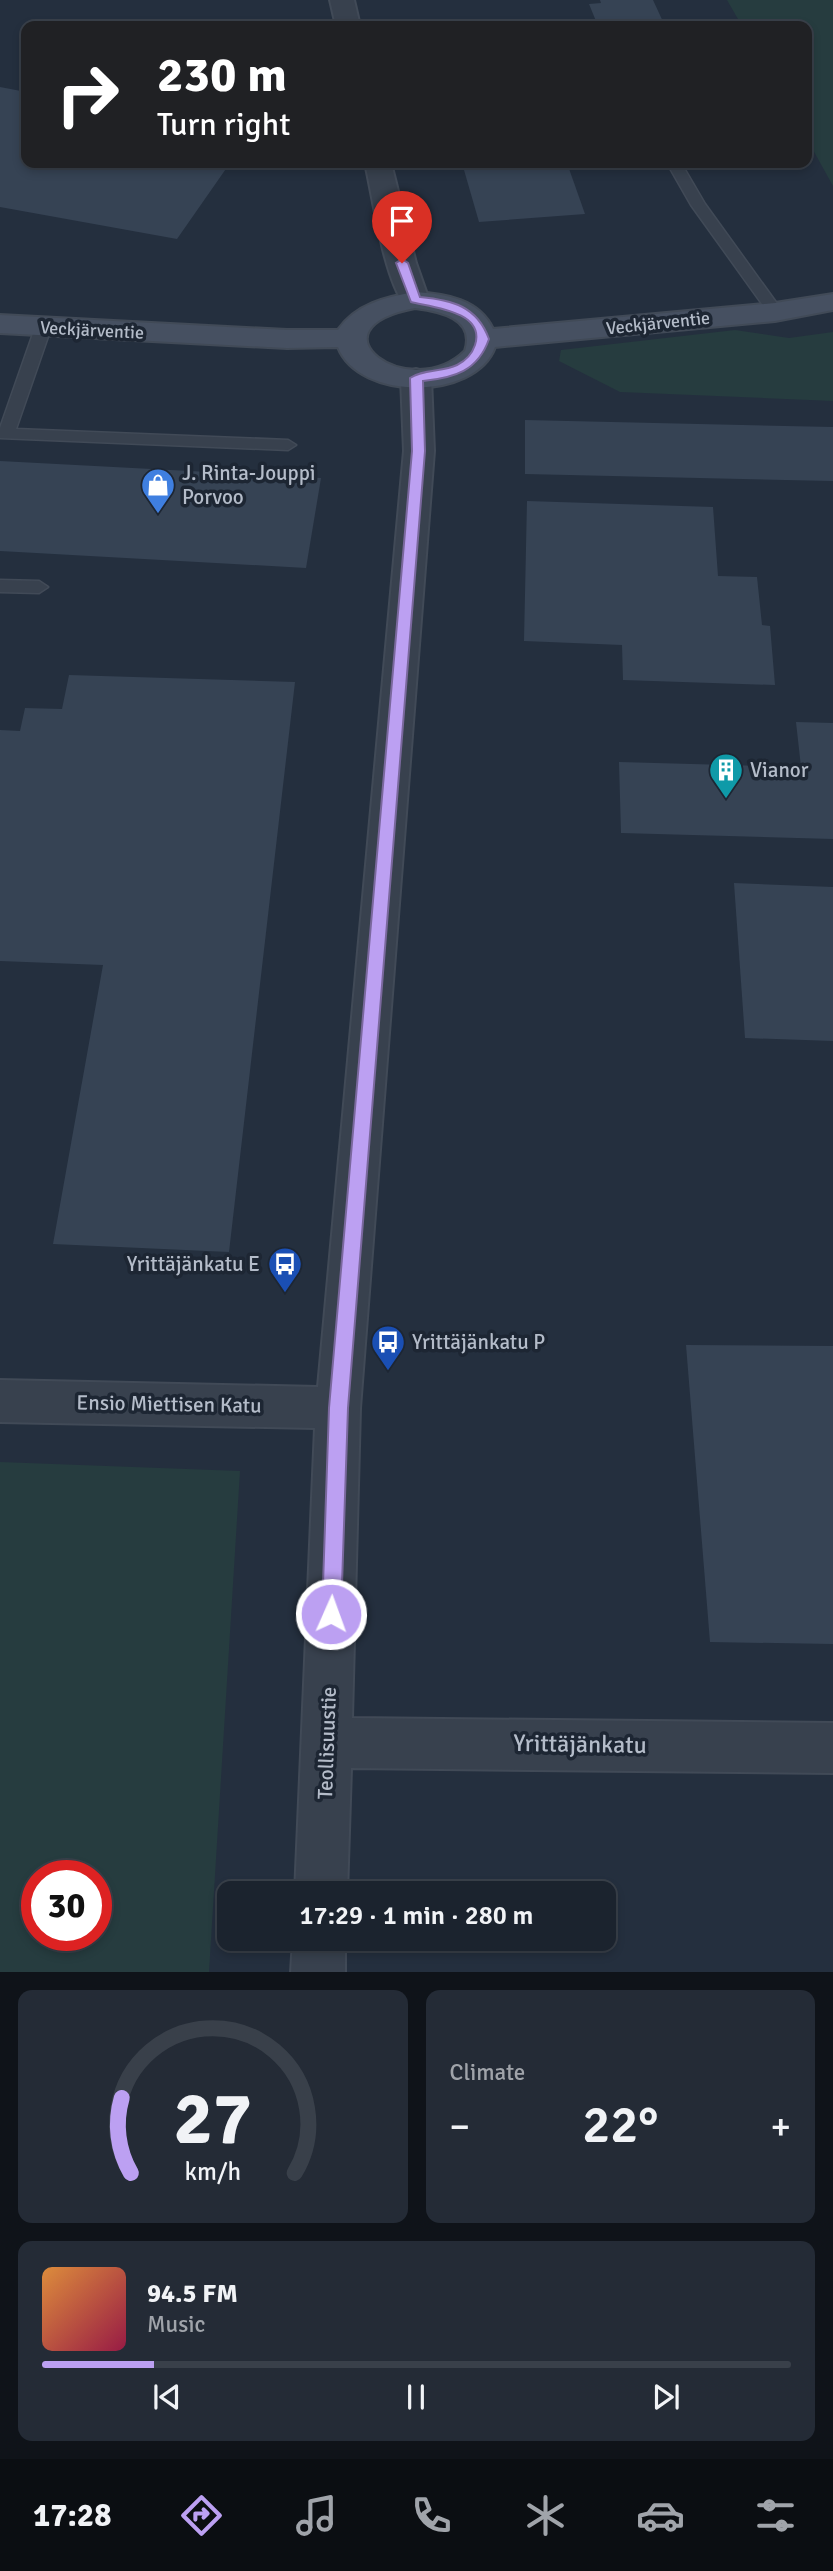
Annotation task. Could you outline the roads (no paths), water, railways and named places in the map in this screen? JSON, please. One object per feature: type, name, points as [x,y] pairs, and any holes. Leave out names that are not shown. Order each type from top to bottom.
[{"type":"main road","points":[[415,300],[440,302],[463,311],[477,324],[483,339],[478,354],[463,367],[442,375],[416,378],[391,375],[370,366],[356,353],[351,338],[357,324],[370,312],[391,303],[415,300]]},
{"type":"main road","name":"Veckjärventie","points":[[483,339],[775,312],[833,302]]},
{"type":"main road","name":"Veckjärventie","points":[[0,324],[287,339],[351,338]]},
{"type":"street","points":[[342,0],[347,21]]},
{"type":"street","points":[[379,168],[402,263],[415,300]]},
{"type":"street","name":"Teollisuustie","points":[[322,1881],[338,1408],[419,451],[416,378]]},
{"type":"street","name":"Ensio Miettisen Katu","points":[[0,1401],[338,1408]]},
{"type":"street","name":"Yrittäjänkatu","points":[[328,1743],[833,1748]]},
{"type":"street","points":[[318,1972],[319,1951]]},
{"type":"lane","points":[[677,168],[698,205],[775,312]]},
{"type":"lane","points":[[43,328],[3,434],[288,445]]},
{"type":"lane","points":[[0,586],[39,587]]},
{"type":"place","name":"J. Rinta-Jouppi Porvoo","points":[[158,515]]},
{"type":"place","name":"Vianor","points":[[726,800]]},
{"type":"place","name":"Yrittäjänkatu E","points":[[285,1294]]},
{"type":"place","name":"Yrittäjänkatu P","points":[[388,1372]]}]
